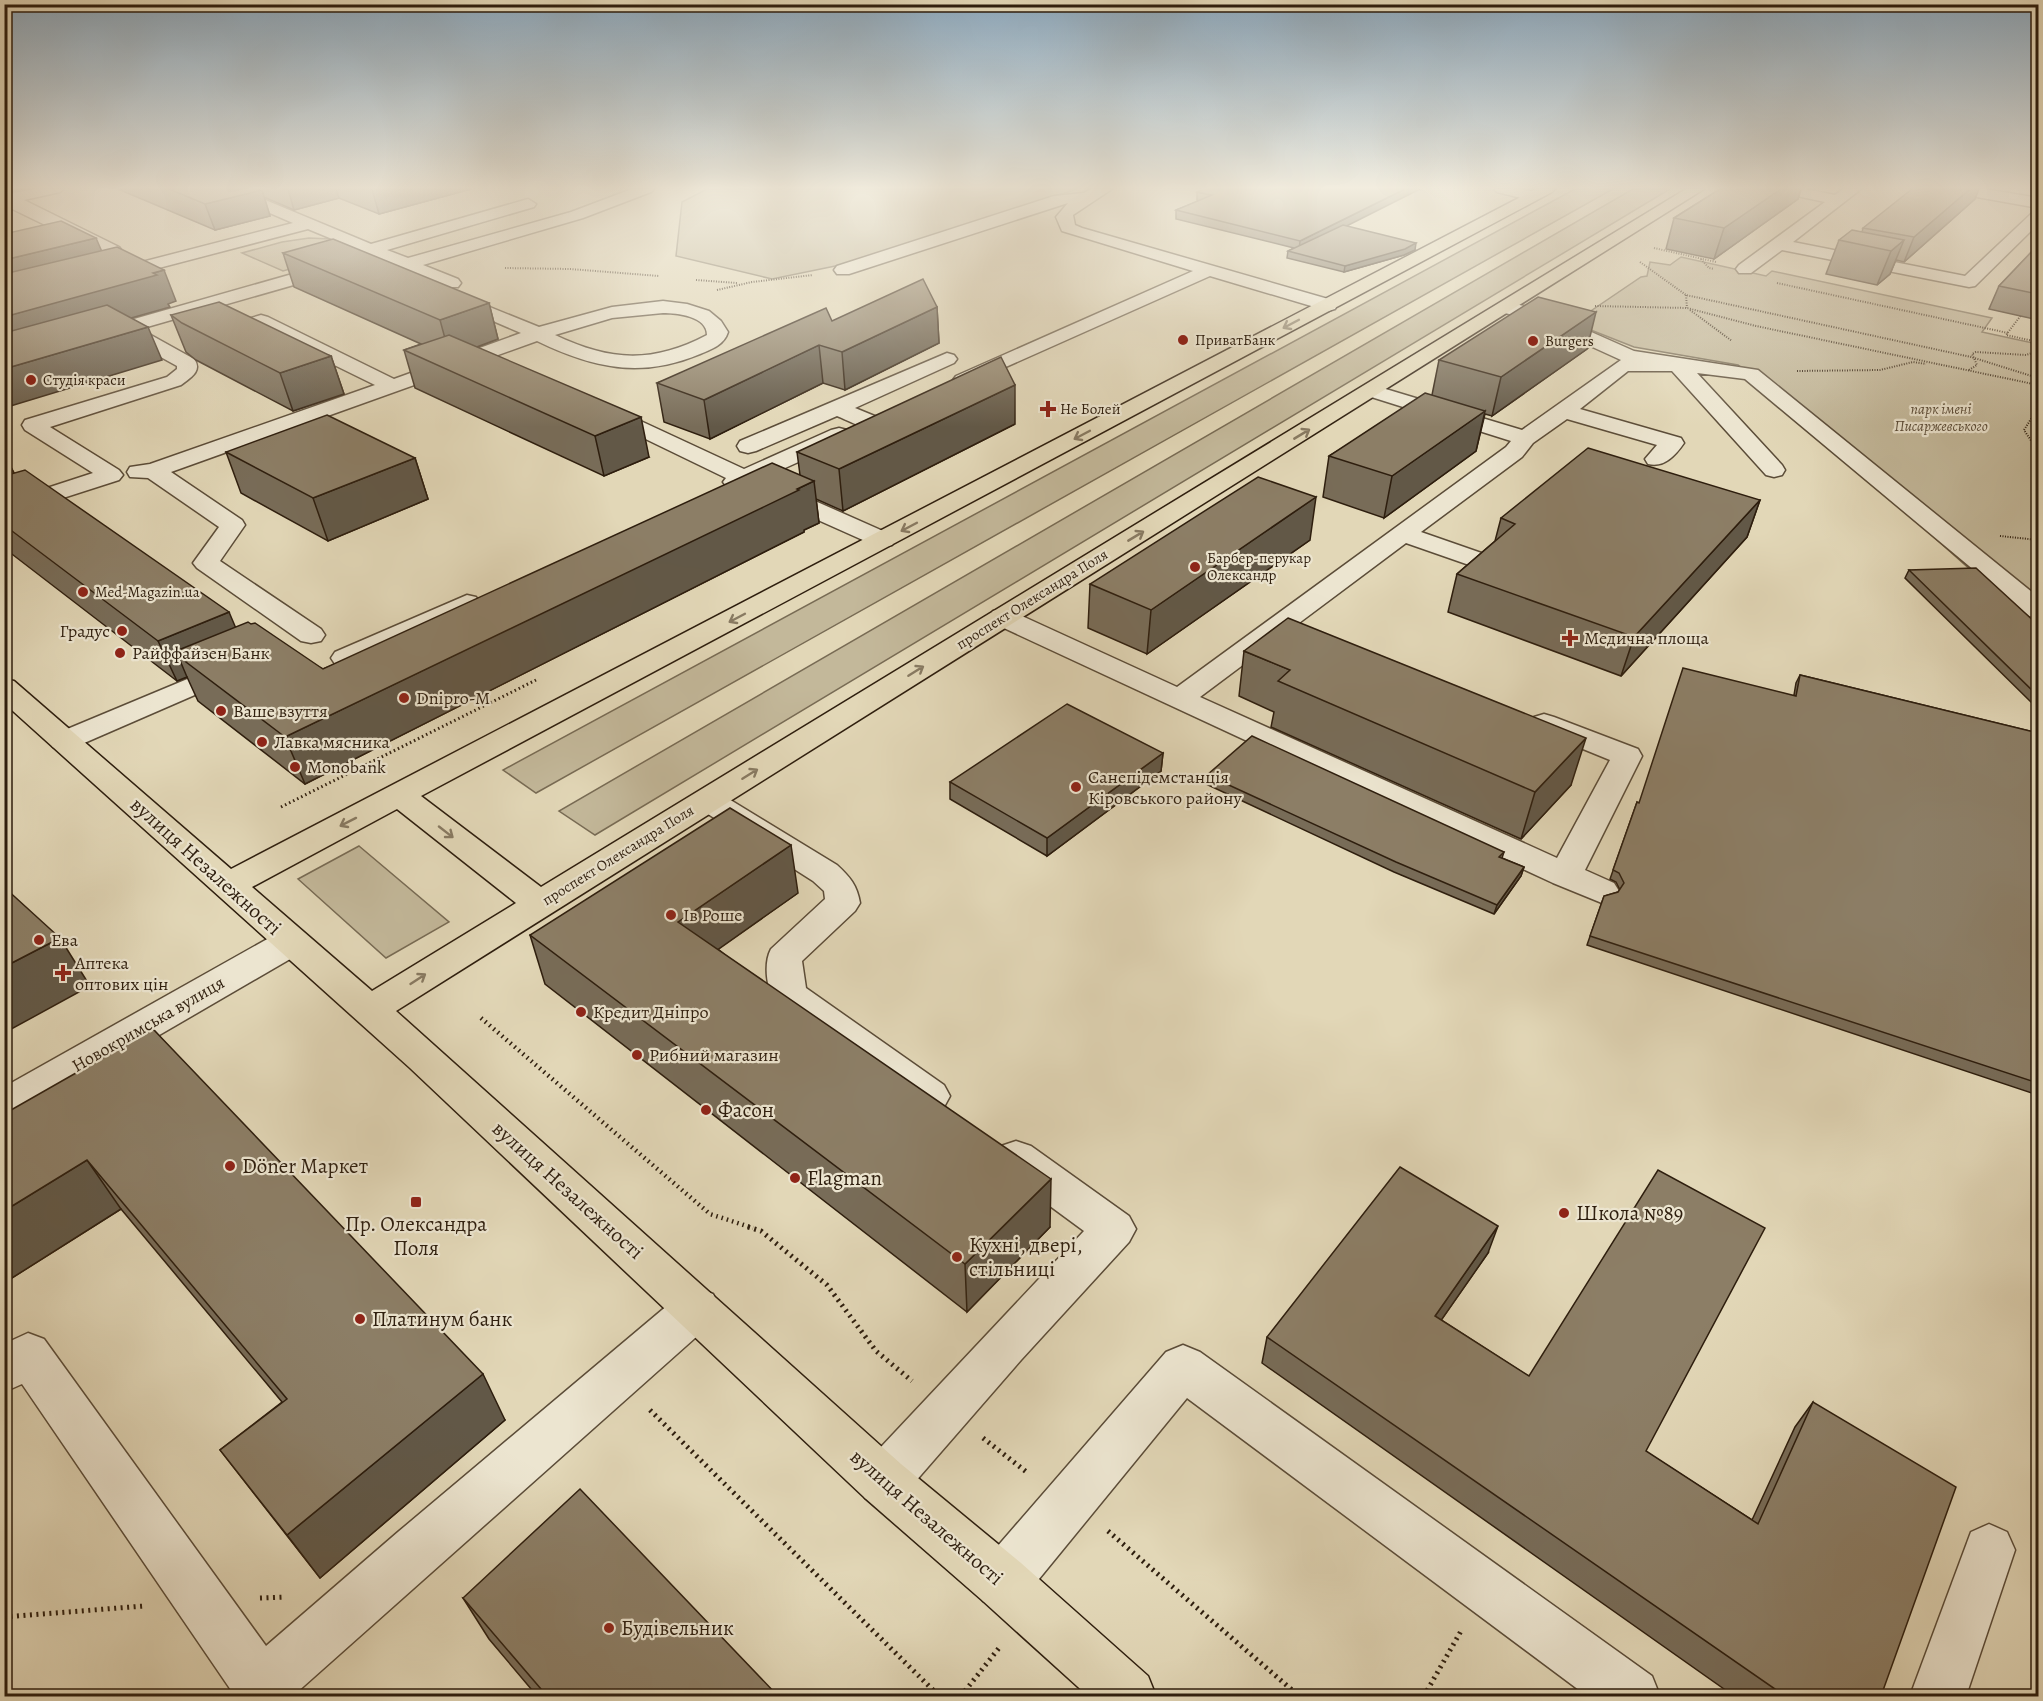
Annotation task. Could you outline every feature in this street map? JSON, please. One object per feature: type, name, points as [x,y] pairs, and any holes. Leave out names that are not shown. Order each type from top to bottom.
[{"type":"main road","points":[[228,885],[1397,268]]},
{"type":"main road","name":"проспект Олександра Поля","points":[[368,1011],[539,903],[1570,268]]},
{"type":"main road","name":"вулиця Незалежності","points":[[10,700],[64,741],[424,1058],[883,1482],[1002,1582],[1128,1696]]},
{"type":"main road","points":[[400,796],[539,903]]},
{"type":"street","points":[[96,279],[137,268]]},
{"type":"street","points":[[80,340],[319,268]]},
{"type":"street","points":[[4,510],[111,475],[153,471],[540,334],[610,314],[664,307],[705,316],[714,323],[718,332],[716,338],[682,355],[653,362],[607,361],[580,354],[540,334],[450,289],[416,268]]},
{"type":"street","points":[[843,270],[848,268]]},
{"type":"street","points":[[1202,268],[1328,305]]},
{"type":"street","points":[[1901,268],[1969,282],[1983,268]]},
{"type":"street","points":[[945,388],[1208,270]]},
{"type":"street","points":[[1507,308],[1537,315],[1629,356],[1751,374],[2038,610]]},
{"type":"street","points":[[166,349],[261,321],[393,386]]},
{"type":"street","points":[[111,475],[33,425],[174,381],[187,371],[187,363],[166,349],[123,328]]},
{"type":"street","points":[[486,353],[508,363]]},
{"type":"street","points":[[748,446],[947,359]]},
{"type":"street","points":[[1179,699],[1514,452],[1525,438],[1623,365],[1678,365],[1774,470]]},
{"type":"street","points":[[1372,391],[1525,438]]},
{"type":"street","points":[[583,400],[744,478],[884,540]]},
{"type":"street","points":[[837,408],[869,422]]},
{"type":"street","points":[[1564,411],[1673,443],[1656,459]]},
{"type":"street","points":[[712,492],[891,412]]},
{"type":"street","points":[[153,471],[233,525],[206,562],[311,635]]},
{"type":"street","points":[[1404,534],[1481,561]]},
{"type":"street","points":[[345,658],[494,591]]},
{"type":"street","points":[[1002,617],[1602,891]]},
{"type":"street","points":[[1288,620],[1321,633]]},
{"type":"street","points":[[64,741],[259,657]]},
{"type":"street","points":[[1519,713],[1627,756],[1565,875]]},
{"type":"street","points":[[708,800],[825,873],[840,887],[843,903],[784,958],[789,994],[1114,1229],[1005,1345],[948,1412],[883,1482]]},
{"type":"street","name":"Новокримська вулиця","points":[[4,1106],[291,942]]},
{"type":"street","points":[[4,1370],[28,1354],[264,1692],[416,1550],[697,1308]]},
{"type":"street","points":[[1002,1582],[1184,1367],[1632,1696]]},
{"type":"street","points":[[1938,1696],[1989,1550]]},
{"type":"path","points":[[526,268],[570,269],[659,276]]},
{"type":"path","points":[[1649,268],[1686,295],[1971,357],[2038,378]]},
{"type":"path","points":[[1711,268],[1720,270]]},
{"type":"path","points":[[692,279],[737,283],[769,282],[843,270]]},
{"type":"path","points":[[664,307],[737,283]]},
{"type":"path","points":[[1778,283],[2008,333]]},
{"type":"path","points":[[1686,295],[1687,308],[1733,343]]},
{"type":"path","points":[[1585,306],[1687,308],[1756,326],[2038,385]]},
{"type":"path","points":[[2008,333],[2028,306]]},
{"type":"path","points":[[2008,333],[2006,335],[2038,343],[2032,353]]},
{"type":"path","points":[[1971,357],[1971,354],[1976,352],[2038,355]]},
{"type":"path","points":[[1797,371],[1880,370],[1913,362],[1968,370],[1977,365],[1971,357]]},
{"type":"path","points":[[2038,408],[2024,430],[2038,451]]},
{"type":"path","points":[[481,1018],[710,1214],[761,1231],[827,1285],[876,1351],[948,1412],[1101,1526],[1299,1696]]},
{"type":"path","points":[[618,1378],[939,1696]]},
{"type":"path","points":[[4,1617],[294,1596]]},
{"type":"green space","points":[[728,268],[824,268],[772,279]]},
{"type":"green space","points":[[1429,268],[1471,268],[536,793],[503,770]]},
{"type":"green space","points":[[1496,268],[1538,268],[595,835],[559,811]]},
{"type":"green space","name":"парк імені Писаржевського","points":[[1649,268],[1732,268],[1766,276],[1772,271],[1992,318],[1982,332],[2038,344],[2038,630],[1768,389],[1738,365],[1634,347],[1573,323],[1641,277],[1647,276]]},
{"type":"green space","points":[[359,846],[449,922],[386,958],[298,879]]},
{"type":"building","points":[[28,268],[164,270],[153,273],[157,275],[4,317],[4,274]]},
{"type":"building","points":[[319,268],[405,268],[489,303],[440,320]]},
{"type":"building","points":[[2016,268],[2038,268],[2038,294],[1999,286]]},
{"type":"building","points":[[923,279],[937,307],[842,352],[819,345],[704,400],[657,383],[826,308],[832,321]]},
{"type":"building","points":[[1538,297],[1596,312],[1501,377],[1439,360]]},
{"type":"building","points":[[219,302],[331,356],[280,373],[182,323],[171,315]]},
{"type":"building","points":[[107,305],[148,327],[4,369],[4,333]]},
{"type":"building","points":[[449,335],[641,417],[595,436],[404,350]]},
{"type":"building","points":[[1001,357],[1015,385],[839,469],[797,452]]},
{"type":"building","points":[[1425,393],[1485,411],[1392,476],[1329,456]]},
{"type":"building","points":[[327,415],[415,458],[313,498],[226,452]]},
{"type":"building","points":[[1588,448],[1760,500],[1634,637],[1457,574],[1515,524],[1501,518]]},
{"type":"building","points":[[772,463],[814,481],[285,737],[178,656],[180,654],[176,651],[248,622],[255,623],[323,669]]},
{"type":"building","points":[[25,470],[229,612],[158,641],[4,525],[4,476]]},
{"type":"building","points":[[1258,477],[1316,497],[1151,610],[1090,584]]},
{"type":"building","points":[[1976,568],[2038,625],[2038,696],[1909,570]]},
{"type":"building","points":[[1288,618],[1586,738],[1535,792],[1278,681],[1290,670],[1244,651]]},
{"type":"building","points":[[1683,668],[1796,696],[1800,675],[2038,733],[2038,1083],[1590,936],[1604,896],[1618,892],[1624,883],[1619,873],[1613,870],[1637,802],[1639,803]]},
{"type":"building","name":"Санепідемстанція Кіровського району","points":[[1067,704],[1163,753],[1047,838],[950,782]]},
{"type":"building","points":[[1252,736],[1504,852],[1499,857],[1524,867],[1497,905],[1396,862],[1207,775]]},
{"type":"building","points":[[730,808],[791,845],[678,922],[1051,1179],[965,1264],[530,935]]},
{"type":"building","points":[[4,887],[60,938],[4,967]]},
{"type":"building","points":[[153,1029],[483,1374],[287,1535],[220,1450],[287,1399],[87,1160],[4,1211],[4,1114]]},
{"type":"building","points":[[1400,1167],[1498,1226],[1435,1316],[1529,1376],[1658,1170],[1765,1228],[1646,1451],[1758,1524],[1813,1402],[1956,1487],[1881,1696],[1785,1696],[1267,1337]]},
{"type":"building","points":[[580,1489],[778,1696],[547,1696],[463,1598]]},
{"type":"place","name":"ПриватБанк","points":[[1183,340]]},
{"type":"place","name":"Burgers","points":[[1533,341]]},
{"type":"place","name":"Студія краси","points":[[31,380]]},
{"type":"place","name":"Не Болей","points":[[1048,409]]},
{"type":"place","name":"Барбер-перукар Олександр","points":[[1195,567]]},
{"type":"place","name":"Med-Magazin.ua","points":[[83,592]]},
{"type":"place","name":"Градус","points":[[122,631]]},
{"type":"place","name":"Медична площа","points":[[1570,638]]},
{"type":"place","name":"Райффайзен Банк","points":[[120,653]]},
{"type":"place","name":"Dnipro-M","points":[[404,698]]},
{"type":"place","name":"Ваше взуття","points":[[221,711]]},
{"type":"place","name":"Лавка мясника","points":[[262,742]]},
{"type":"place","name":"Monobank","points":[[295,767]]},
{"type":"place","name":"Санепідемстанція Кіровського району","points":[[1076,787]]},
{"type":"place","name":"Ів Роше","points":[[671,915]]},
{"type":"place","name":"Ева","points":[[39,940]]},
{"type":"place","name":"Аптека оптових цін","points":[[63,973]]},
{"type":"place","name":"Кредит Дніпро","points":[[581,1012]]},
{"type":"place","name":"Рибний магазин","points":[[637,1055]]},
{"type":"place","name":"Фасон","points":[[706,1110]]},
{"type":"place","name":"Döner Маркет","points":[[230,1166]]},
{"type":"place","name":"Flagman","points":[[795,1178]]},
{"type":"place","name":"Пр. Олександра Поля","points":[[416,1202]]},
{"type":"place","name":"Школа №89","points":[[1564,1213]]},
{"type":"place","name":"Кухні, двері, стільниці","points":[[957,1257]]},
{"type":"place","name":"Платинум банк","points":[[360,1319]]},
{"type":"place","name":"Будівельник","points":[[609,1628]]}]
